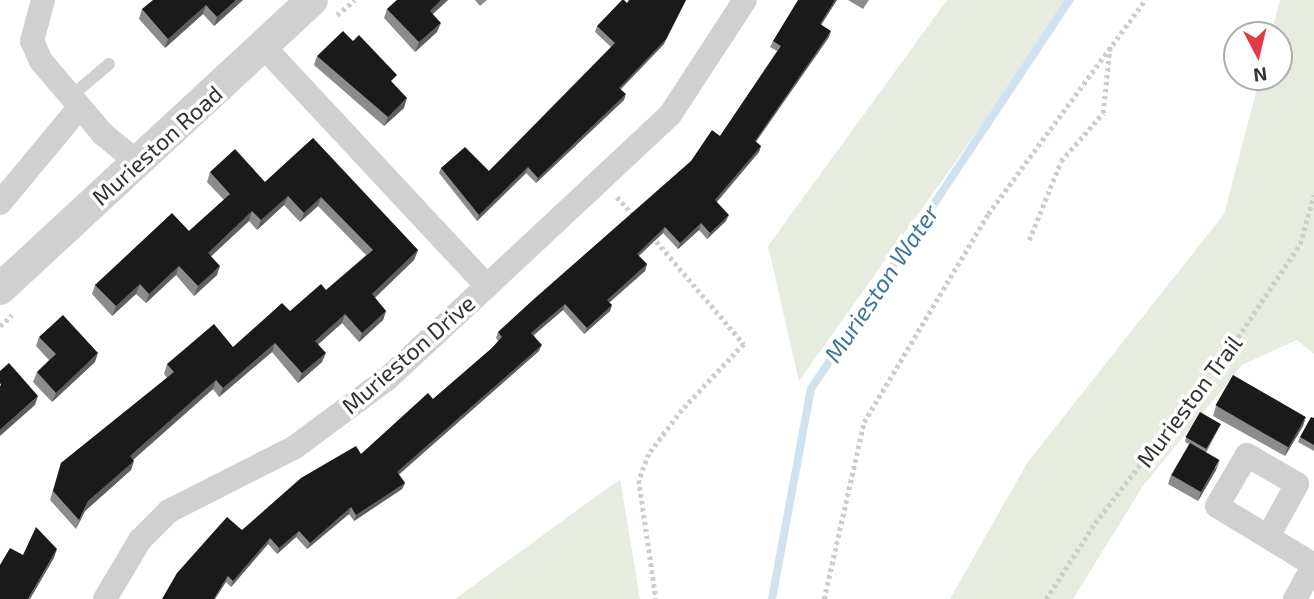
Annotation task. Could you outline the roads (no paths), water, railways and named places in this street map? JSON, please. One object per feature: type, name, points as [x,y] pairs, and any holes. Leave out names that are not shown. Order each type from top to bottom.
[{"type":"street","points":[[43,0],[32,41],[74,103],[137,162]]},
{"type":"street","name":"Murieston Road","points":[[0,289],[313,0]]},
{"type":"street","name":"Murieston Drive","points":[[105,599],[140,540],[169,511],[295,447],[387,379],[670,115],[745,0]]},
{"type":"street","name":"Murieston Drive","points":[[264,47],[487,286]]},
{"type":"street","points":[[0,203],[74,103]]},
{"type":"street","points":[[1269,535],[1314,565],[1295,599]]},
{"type":"lane","points":[[74,103],[109,64]]},
{"type":"waterway","name":"Murieston Water","points":[[772,599],[811,389],[1069,0]]}]
